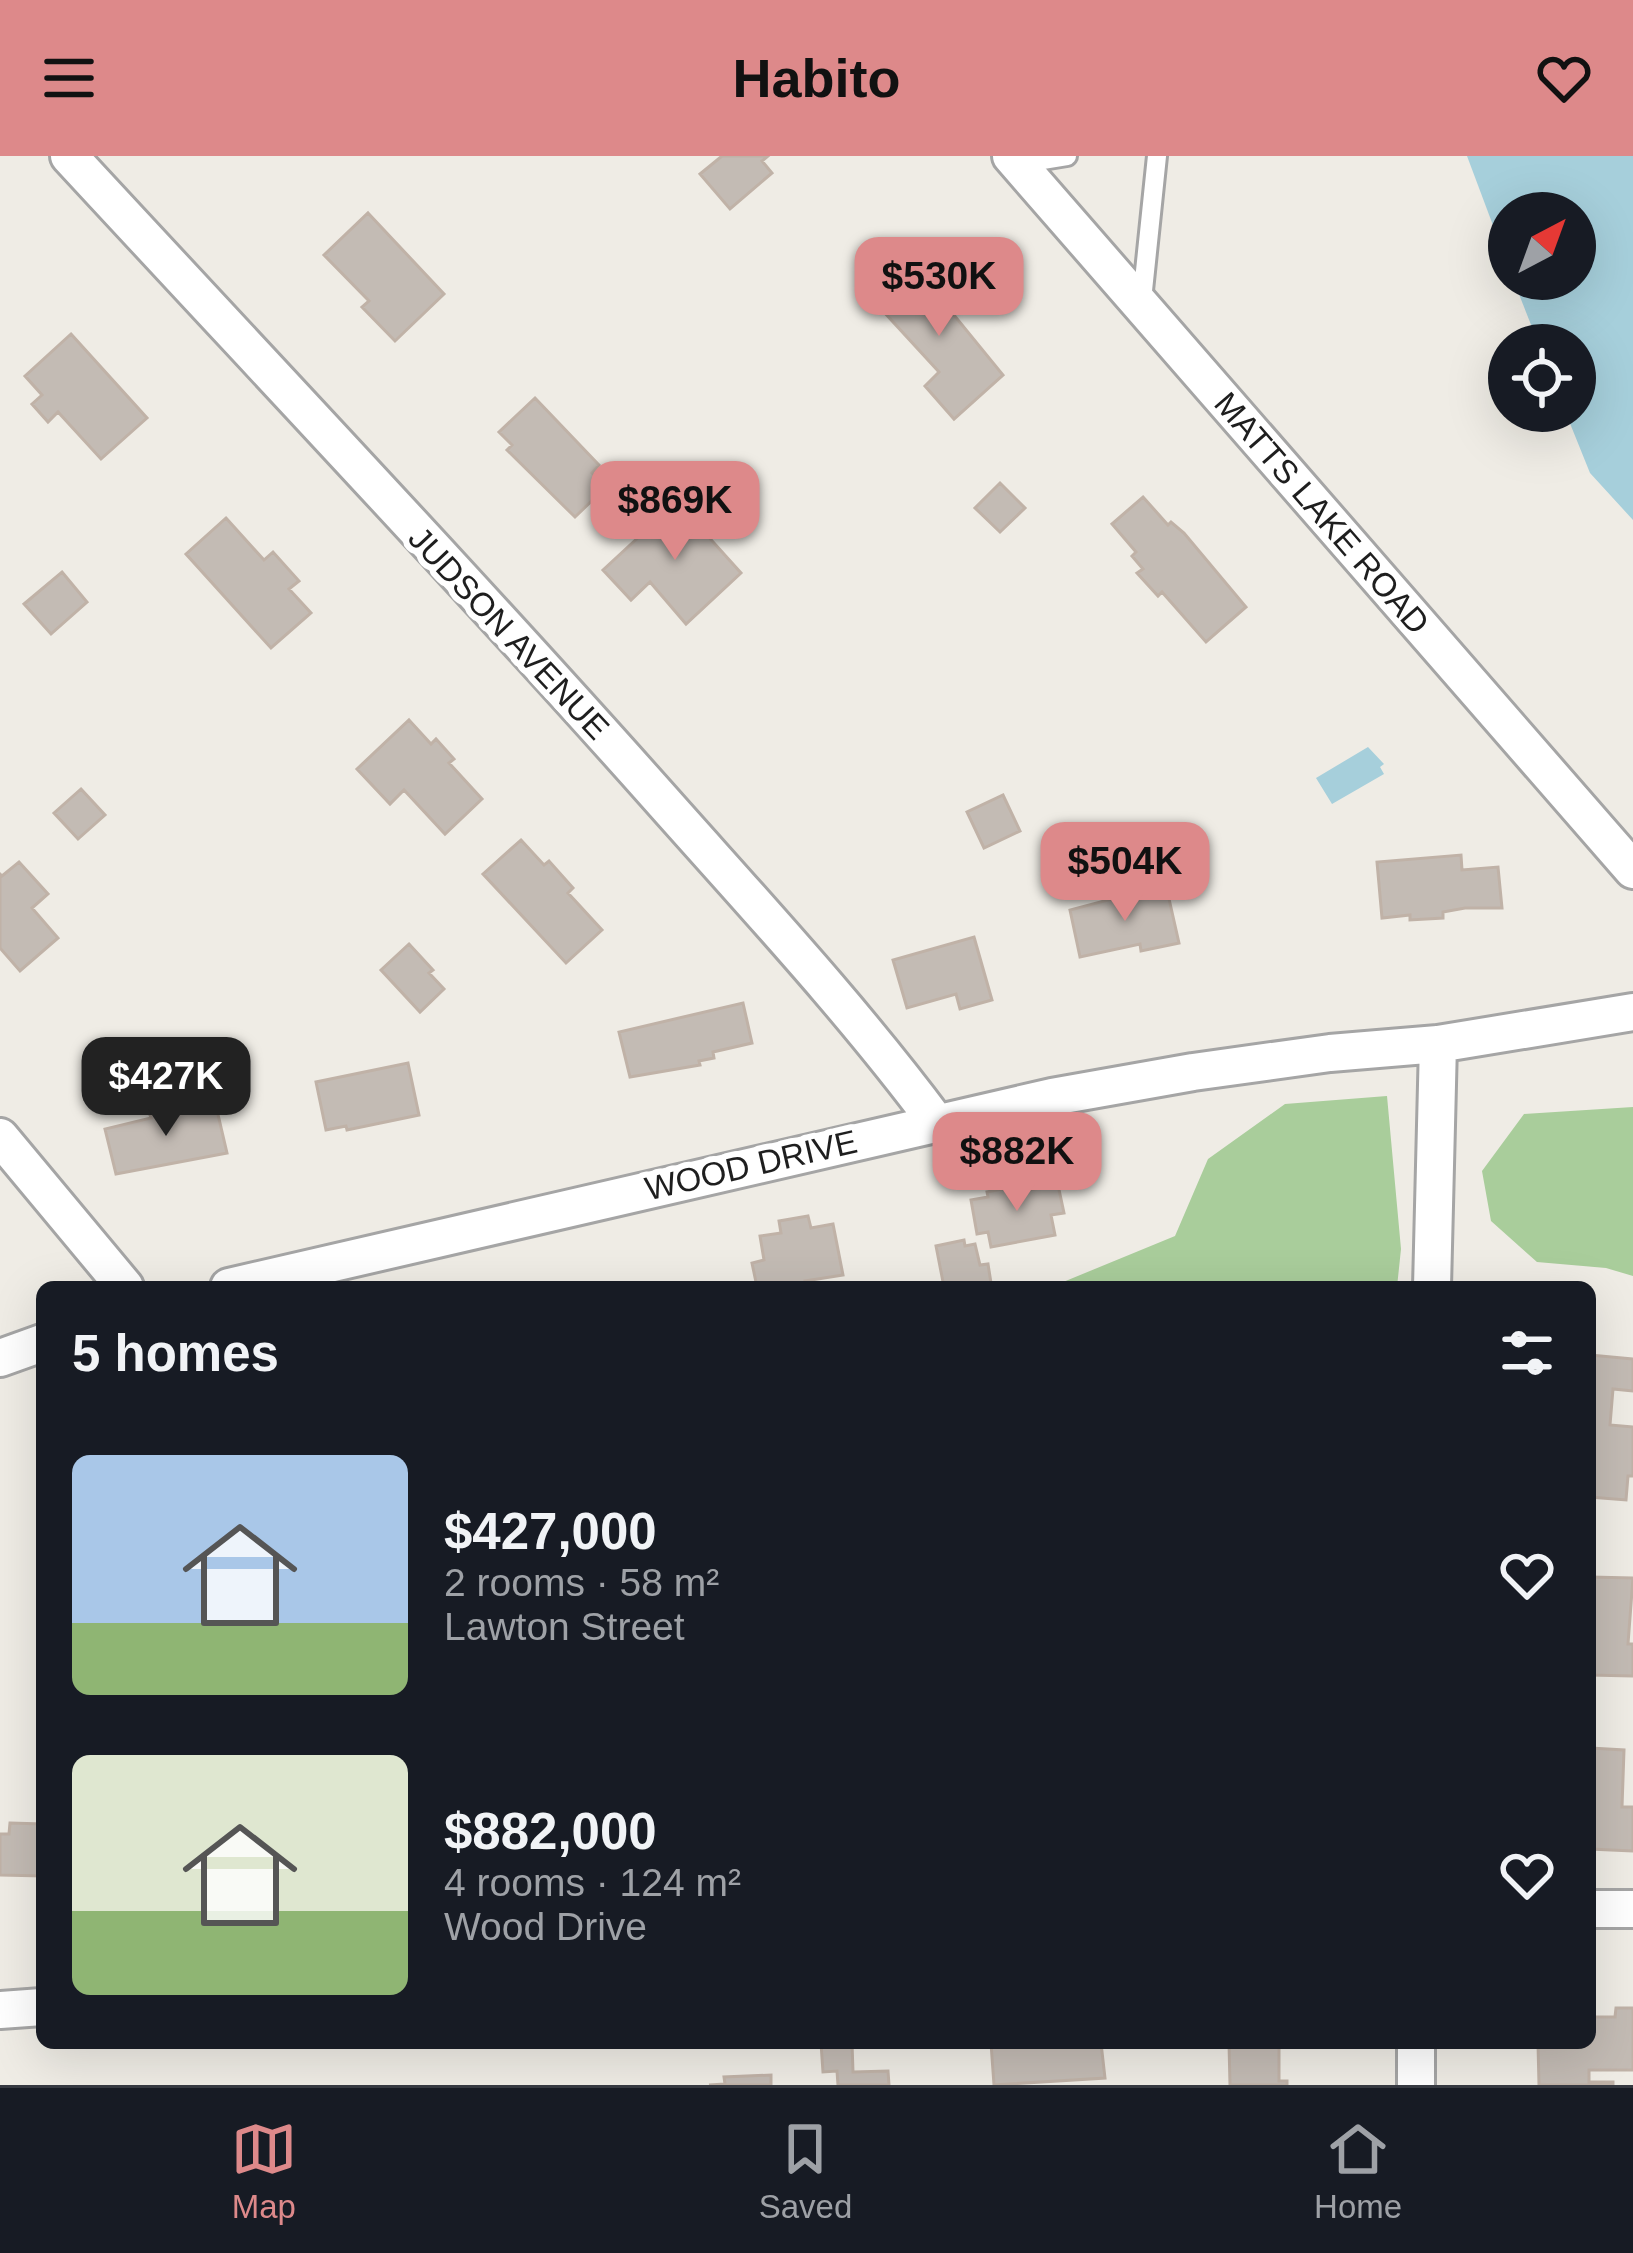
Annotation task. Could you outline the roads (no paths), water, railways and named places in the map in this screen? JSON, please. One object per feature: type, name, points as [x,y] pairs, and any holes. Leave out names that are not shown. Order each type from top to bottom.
[{"type":"street","name":"JUDSON AVENUE","points":[[69,156],[582,711],[885,1056],[936,1122]]},
{"type":"street","name":"MATTS LAKE ROAD","points":[[1015,160],[1633,870]]},
{"type":"street","name":"WOOD DRIVE","points":[[255,1281],[936,1122],[1193,1072],[1438,1044],[1633,1012]]},
{"type":"street","points":[[1432,1281],[1438,1044]]},
{"type":"street","points":[[0,1137],[120,1281]]},
{"type":"street","points":[[0,1358],[36,1344]]},
{"type":"street","points":[[1596,1909],[1633,1909]]},
{"type":"street","points":[[0,2010],[36,2007]]},
{"type":"street","points":[[1415,2085],[1416,2049]]},
{"type":"lane","points":[[1015,160],[1067,156]]},
{"type":"lane","points":[[1141,306],[1157,156]]},
{"type":"water","points":[[1467,156],[1633,156],[1633,520],[1590,473],[1573,432],[1596,432],[1596,324],[1531,324],[1521,300],[1596,300],[1596,192],[1488,192],[1488,212]]},
{"type":"water","points":[[1368,747],[1384,764],[1380,767],[1384,774],[1332,804],[1316,778]]}]
